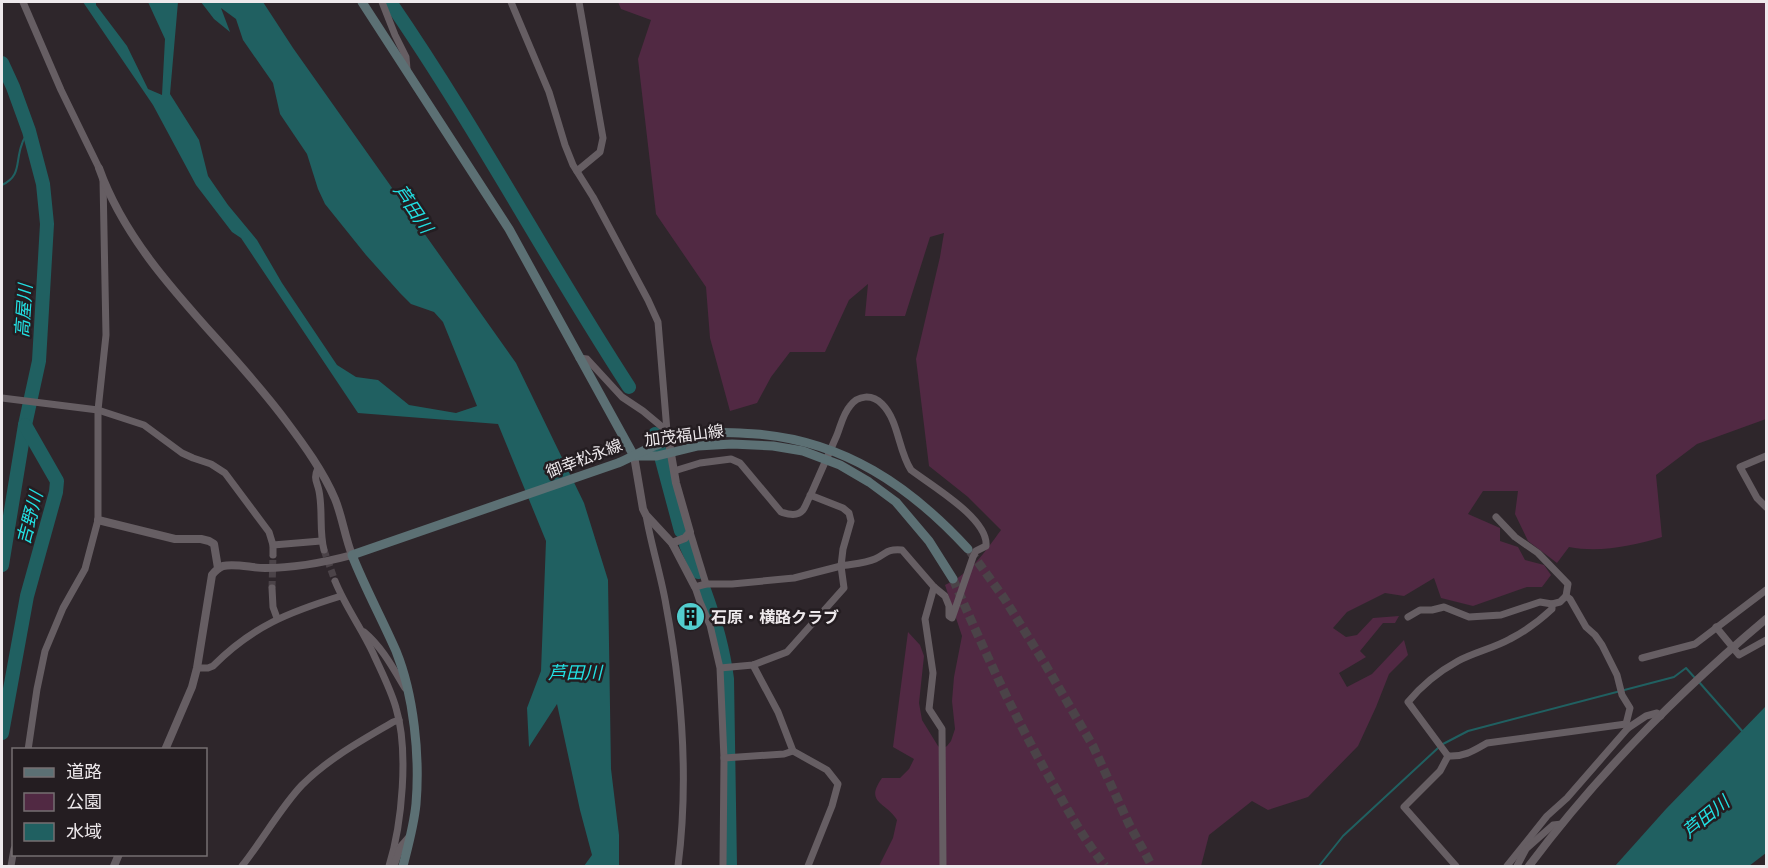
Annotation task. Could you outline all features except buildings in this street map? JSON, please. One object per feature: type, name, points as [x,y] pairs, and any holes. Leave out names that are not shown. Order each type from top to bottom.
[{"type":"main road","name":"御幸松永線","points":[[352,555],[634,456],[509,229],[362,2]]},
{"type":"main road","name":"加茂福山線","points":[[634,456],[653,446],[697,435],[729,432],[782,436],[813,443],[875,472],[919,501],[968,549]]},
{"type":"main road","name":"加茂福山線","points":[[634,456],[657,456],[698,446],[732,444],[773,446],[803,451],[840,465],[869,482],[896,502],[929,541],[953,579]]},
{"type":"main road","points":[[352,555],[396,652],[409,695],[417,769],[416,805],[403,867]]},
{"type":"street","points":[[22,2],[103,180],[145,254],[258,385],[286,421],[318,468],[335,500],[345,539],[352,555],[320,564],[292,568],[225,565],[212,574],[192,687],[166,748]]},
{"type":"street","points":[[382,2],[394,35],[406,57],[407,70]]},
{"type":"street","points":[[511,2],[549,92],[565,145],[658,322],[667,431],[674,471],[706,584]]},
{"type":"street","points":[[577,171],[600,152],[603,138],[579,2]]},
{"type":"street","points":[[28,748],[45,651],[63,608],[85,569],[98,520],[97,410],[106,335],[103,180]]},
{"type":"street","points":[[579,358],[587,359],[622,397],[667,431]]},
{"type":"street","points":[[2,398],[97,410],[144,425],[182,453],[211,464],[225,473],[269,532],[273,555]]},
{"type":"street","points":[[674,471],[700,463],[731,459],[740,463],[782,512],[798,514],[803,510],[818,479],[847,411],[858,399],[873,398],[880,402],[891,417],[906,464],[970,514],[983,529],[987,539],[986,546],[976,551],[973,557],[952,618],[945,596],[934,587],[902,550],[892,550],[876,559],[794,578],[706,584],[695,587]]},
{"type":"street","points":[[634,456],[641,502],[666,604],[677,669],[683,787],[678,867]]},
{"type":"street","points":[[1767,456],[1740,467],[1757,498],[1767,507]]},
{"type":"street","points":[[318,468],[314,477],[321,503],[321,541],[324,550]]},
{"type":"street","points":[[723,667],[753,665],[787,652],[844,588],[843,549],[851,521],[849,513],[843,508],[810,495]]},
{"type":"street","points":[[646,515],[672,543],[695,587],[723,667],[723,867]]},
{"type":"street","points":[[1408,617],[1420,610],[1444,607],[1469,617],[1501,615],[1540,602],[1552,604],[1560,602],[1566,596],[1569,584],[1538,553],[1515,537],[1496,518]]},
{"type":"street","points":[[98,520],[176,539],[209,541],[214,544],[218,568]]},
{"type":"street","points":[[672,543],[685,538],[690,532]]},
{"type":"street","points":[[273,545],[321,541]]},
{"type":"street","points":[[334,581],[376,661],[399,720],[403,759],[402,793],[392,867]]},
{"type":"street","points":[[934,587],[925,619],[933,673],[929,709],[942,729],[943,867]]},
{"type":"street","points":[[272,588],[273,607],[277,618]]},
{"type":"street","points":[[1642,658],[1695,644],[1767,590]]},
{"type":"street","points":[[197,668],[213,666],[241,641],[277,618],[341,596]]},
{"type":"street","points":[[1517,867],[1525,848],[1547,816],[1567,798],[1627,726],[1630,708],[1622,695],[1617,675],[1596,635],[1586,627],[1566,596]]},
{"type":"street","points":[[1552,604],[1552,609],[1539,621],[1510,640],[1459,660],[1434,676],[1408,702],[1445,753],[1460,757],[1487,742],[1627,726],[1646,716],[1657,713],[1660,716]]},
{"type":"street","points":[[1529,867],[1562,824],[1612,766],[1660,716],[1733,647],[1767,619]]},
{"type":"street","points":[[1716,627],[1739,655],[1767,640]]},
{"type":"street","points":[[359,629],[388,659],[409,695]]},
{"type":"street","points":[[753,665],[778,712],[793,751],[827,770],[838,784],[832,806],[808,867]]},
{"type":"street","points":[[242,867],[301,787],[323,765],[358,742],[399,720]]},
{"type":"street","points":[[724,758],[784,754],[793,751]]},
{"type":"street","points":[[1445,753],[1440,771],[1404,807],[1456,867]]},
{"type":"street","points":[[1507,867],[1525,848],[1553,825],[1562,824]]},
{"type":"street","points":[[392,867],[401,846],[410,837]]},
{"type":"green space","points":[[618,2],[1766,2],[1766,419],[1697,444],[1656,475],[1662,537],[1639,543],[1604,549],[1569,547],[1557,563],[1528,541],[1515,514],[1518,491],[1483,491],[1468,514],[1500,528],[1500,541],[1518,547],[1525,560],[1544,565],[1551,575],[1542,587],[1527,587],[1473,606],[1441,598],[1434,578],[1404,596],[1385,593],[1347,612],[1333,628],[1346,637],[1357,635],[1373,618],[1399,616],[1395,623],[1383,623],[1360,651],[1366,657],[1339,673],[1347,687],[1372,674],[1404,640],[1408,655],[1389,674],[1358,746],[1308,797],[1268,810],[1252,801],[1209,835],[1201,866],[879,866],[893,838],[897,820],[876,798],[877,786],[882,778],[900,778],[909,769],[914,759],[893,747],[908,632],[920,645],[924,656],[919,703],[922,720],[942,749],[951,741],[955,729],[952,701],[962,636],[945,585],[969,569],[1001,530],[968,497],[929,466],[916,359],[944,233],[930,237],[905,316],[865,316],[868,284],[849,300],[825,352],[790,352],[771,377],[757,403],[730,411],[710,338],[706,287],[656,214],[638,59],[651,20],[621,9]]},
{"type":"water","name":"芦田川","points":[[83,2],[96,2],[127,46],[148,89],[162,95],[165,39],[148,2],[178,2],[170,94],[199,140],[208,176],[257,240],[282,283],[337,365],[356,377],[378,380],[409,405],[456,413],[477,406],[443,322],[434,312],[411,304],[400,293],[325,204],[307,154],[280,114],[273,83],[243,40],[236,19],[221,8],[230,32],[214,19],[201,2],[263,2],[293,48],[516,363],[584,503],[608,580],[611,769],[619,835],[619,866],[584,866],[592,855],[557,704],[529,747],[527,708],[541,671],[546,541],[498,424],[358,413],[241,238],[232,232],[196,185],[153,105]]},
{"type":"water","name":"芦田川","points":[[1766,706],[1766,853],[1749,866],[1615,866],[1666,809]]},
{"type":"waterway","points":[[390,2],[452,97],[629,387]]},
{"type":"waterway","name":"高屋川","points":[[2,63],[29,131],[43,184],[47,224],[39,361],[25,425],[2,565]]},
{"type":"waterway","points":[[2,185],[13,177],[20,150],[29,131]]},
{"type":"waterway","name":"吉野川","points":[[2,733],[27,596],[56,492],[57,481],[25,425]]},
{"type":"waterway","points":[[655,434],[681,531]]},
{"type":"waterway","points":[[686,545],[698,572]]},
{"type":"waterway","points":[[704,590],[718,634],[727,679],[730,866]]},
{"type":"waterway","points":[[1443,744],[1468,731],[1674,677],[1686,668],[1695,678]]},
{"type":"waterway","points":[[1699,682],[1743,732]]},
{"type":"waterway","points":[[1319,866],[1343,836],[1438,748]]},
{"type":"tunnel","points":[[324,550],[335,581]]},
{"type":"tunnel","points":[[970,551],[1004,598],[1093,746],[1129,824],[1152,866]]},
{"type":"tunnel","points":[[272,588],[273,555]]},
{"type":"tunnel","points":[[953,579],[1027,737],[1073,819],[1105,866]]},
{"type":"place","name":"石原・横路クラブ","points":[[690,617]]}]
